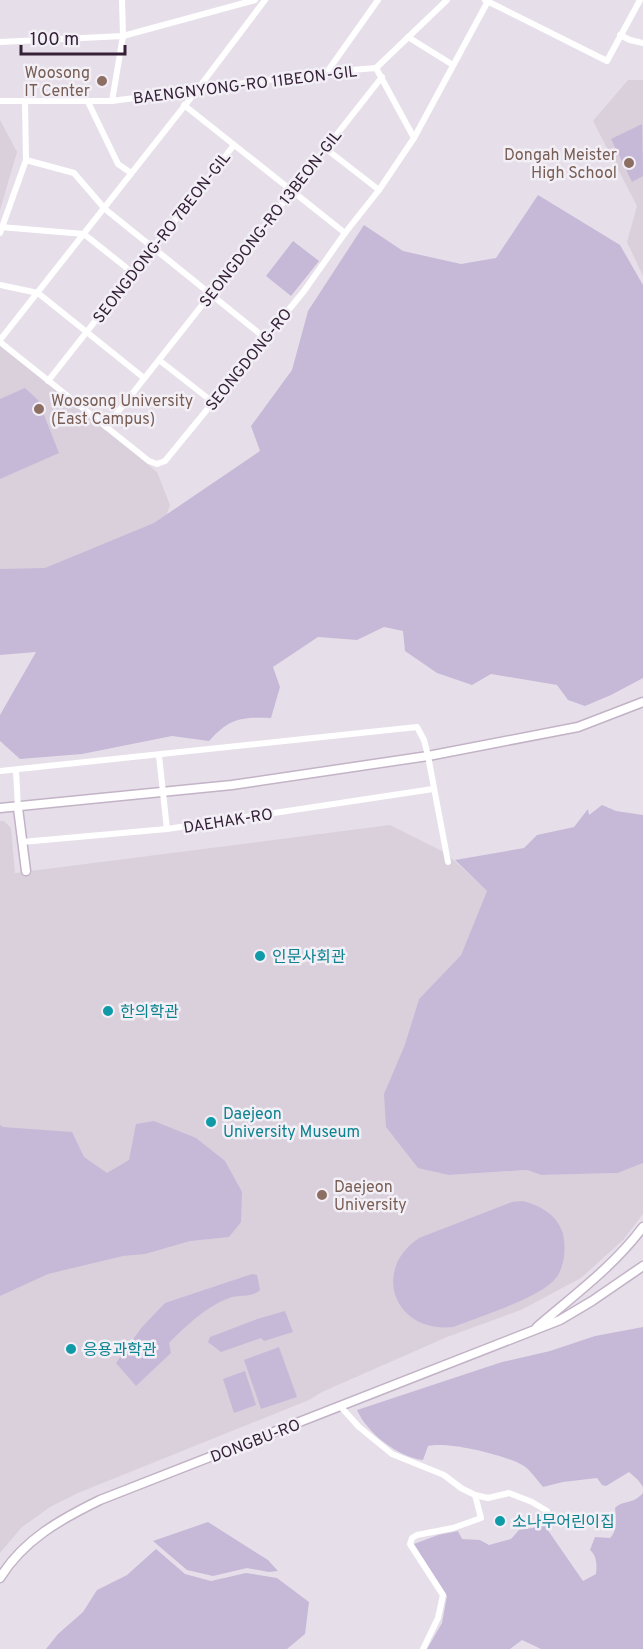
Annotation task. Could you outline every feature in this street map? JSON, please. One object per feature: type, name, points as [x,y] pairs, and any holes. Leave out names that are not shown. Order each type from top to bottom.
[{"type":"main road","name":"DAEHAK-RO","points":[[0,808],[232,785],[428,756],[578,727],[643,702]]},
{"type":"main road","points":[[18,808],[26,871]]},
{"type":"main road","points":[[530,1333],[595,1280],[628,1247],[643,1227]]},
{"type":"main road","name":"DONGBU-RO","points":[[0,1578],[29,1543],[60,1520],[100,1500],[530,1333],[584,1306],[643,1266]]},
{"type":"street","points":[[112,101],[123,36],[122,0]]},
{"type":"street","points":[[0,42],[123,36],[255,0]]},
{"type":"street","points":[[0,341],[105,209],[265,0]]},
{"type":"street","points":[[327,72],[378,0]]},
{"type":"street","name":"BAENGNYONG-RO 11BEON-GIL","points":[[0,101],[112,101],[327,72],[376,68],[447,0]]},
{"type":"street","points":[[486,1],[607,61],[639,2],[631,0]]},
{"type":"street","name":"SEONGDONG-RO","points":[[0,341],[149,461],[157,464],[165,462],[304,291],[379,190],[414,138],[486,1]]},
{"type":"street","points":[[620,35],[643,43]]},
{"type":"street","points":[[408,37],[453,65]]},
{"type":"street","points":[[376,68],[414,138]]},
{"type":"street","name":"SEONGDONG-RO 13BEON-GIL","points":[[106,427],[382,77]]},
{"type":"street","points":[[25,102],[26,160],[0,229],[84,234],[134,273]]},
{"type":"street","points":[[88,102],[118,164],[131,173]]},
{"type":"street","points":[[184,105],[234,145]]},
{"type":"street","name":"SEONGDONG-RO 7BEON-GIL","points":[[48,381],[234,145],[293,189]]},
{"type":"street","points":[[326,148],[379,190]]},
{"type":"street","points":[[26,160],[74,173],[105,209],[265,338]]},
{"type":"street","points":[[293,189],[345,233]]},
{"type":"street","points":[[0,285],[38,293],[86,332]]},
{"type":"street","name":"SEONGDONG-RO 7BEON-GIL","points":[[86,332],[144,378]]},
{"type":"street","points":[[159,360],[214,403]]},
{"type":"street","points":[[0,771],[417,727],[424,740],[428,756],[448,862]]},
{"type":"street","points":[[159,756],[167,829]]},
{"type":"street","points":[[16,771],[18,808]]},
{"type":"street","name":"DAEHAK-RO","points":[[22,842],[167,829],[433,789]]},
{"type":"street","points":[[340,1406],[359,1427],[392,1454],[444,1475],[474,1495],[488,1498],[508,1493],[532,1502],[547,1511]]},
{"type":"street","points":[[423,1649],[438,1618],[442,1595],[410,1544],[412,1538],[417,1535],[453,1528],[481,1518],[474,1495]]},
{"type":"shaded area","name":"Dongah Meister High School","points":[[628,80],[643,80],[643,276],[627,242],[637,206],[593,121]]},
{"type":"shaded area","points":[[0,120],[17,152],[0,210]]},
{"type":"shaded area","points":[[642,124],[643,176],[632,182],[611,139]]},
{"type":"shaded area","points":[[538,195],[620,245],[643,285],[643,678],[585,706],[568,700],[557,685],[491,674],[472,685],[437,673],[405,651],[403,631],[384,627],[357,640],[318,637],[273,667],[280,687],[271,718],[237,720],[216,733],[209,741],[172,736],[82,754],[20,759],[0,741],[0,715],[36,652],[0,655],[0,569],[45,568],[154,523],[260,451],[251,426],[292,370],[308,311],[364,225],[403,251],[461,264],[496,258]]},
{"type":"shaded area","points":[[293,241],[319,261],[291,296],[266,276]]},
{"type":"shaded area","name":"Woosong University (East Campus)","points":[[0,345],[157,472],[170,505],[163,526],[53,571],[0,577]]},
{"type":"shaded area","points":[[25,388],[38,400],[59,453],[0,479],[0,399]]},
{"type":"shaded area","points":[[602,805],[616,811],[643,815],[643,1163],[618,1173],[541,1175],[527,1170],[449,1175],[418,1168],[386,1127],[384,1094],[404,1047],[419,999],[461,955],[487,891],[455,860],[524,848],[537,835],[574,827],[588,809],[589,815]]},
{"type":"shaded area","name":"Daejeon University","points":[[0,821],[4,821],[11,828],[15,873],[390,825],[446,853],[487,891],[461,955],[419,999],[404,1047],[449,1175],[527,1170],[541,1175],[618,1173],[643,1163],[643,1214],[623,1240],[581,1278],[521,1310],[447,1337],[322,1392],[309,1400],[78,1493],[50,1507],[21,1528],[0,1553]]},
{"type":"shaded area","points":[[154,1121],[196,1138],[225,1161],[242,1192],[241,1222],[229,1237],[190,1241],[145,1254],[123,1256],[48,1274],[0,1296],[0,1125],[72,1132],[84,1157],[107,1173],[129,1160],[136,1124]]},
{"type":"shaded area","points":[[522,1201],[535,1205],[553,1216],[561,1227],[564,1245],[563,1262],[556,1278],[537,1293],[523,1300],[453,1327],[433,1326],[416,1320],[404,1310],[396,1297],[393,1282],[396,1266],[404,1251],[419,1238],[512,1202]]},
{"type":"shaded area","points":[[252,1274],[257,1275],[260,1290],[253,1294],[229,1298],[212,1306],[196,1318],[169,1343],[171,1353],[136,1386],[116,1363],[142,1327],[165,1303]]},
{"type":"shaded area","points":[[285,1311],[293,1332],[264,1341],[261,1338],[221,1352],[208,1342],[210,1337]]},
{"type":"shaded area","points":[[643,1327],[643,1487],[629,1472],[606,1486],[602,1485],[597,1478],[543,1487],[527,1468],[516,1462],[477,1450],[449,1445],[428,1446],[423,1460],[413,1458],[384,1442],[368,1427],[357,1410],[502,1362],[550,1351],[595,1336]]},
{"type":"shaded area","points":[[279,1347],[297,1397],[261,1409],[244,1360]]},
{"type":"shaded area","points":[[245,1371],[256,1405],[234,1413],[223,1379]]},
{"type":"shaded area","points":[[643,1493],[643,1649],[541,1649],[522,1640],[510,1649],[427,1649],[442,1623],[447,1596],[414,1544],[438,1535],[458,1531],[462,1539],[480,1540],[489,1545],[511,1539],[519,1530],[545,1526],[583,1581],[596,1574],[596,1561],[590,1550],[595,1537],[610,1538],[615,1528],[615,1508],[635,1500]]},
{"type":"shaded area","points":[[208,1522],[268,1560],[278,1571],[269,1572],[247,1568],[213,1576],[187,1570],[153,1541]]},
{"type":"shaded area","points":[[156,1549],[185,1574],[211,1581],[246,1573],[277,1578],[309,1602],[305,1634],[287,1649],[46,1649],[58,1634],[83,1612],[97,1590],[127,1575]]},
{"type":"place","name":"Woosong IT Center","points":[[102,81]]},
{"type":"place","name":"Dongah Meister High School","points":[[629,163]]},
{"type":"place","name":"Woosong University (East Campus)","points":[[39,409]]},
{"type":"place","name":"인문사회관","points":[[260,956]]},
{"type":"place","name":"한의학관","points":[[108,1011]]},
{"type":"place","name":"Daejeon University Museum","points":[[211,1122]]},
{"type":"place","name":"Daejeon University","points":[[322,1195]]},
{"type":"place","name":"응용과학관","points":[[71,1349]]},
{"type":"place","name":"소나무어린이집","points":[[500,1521]]}]
